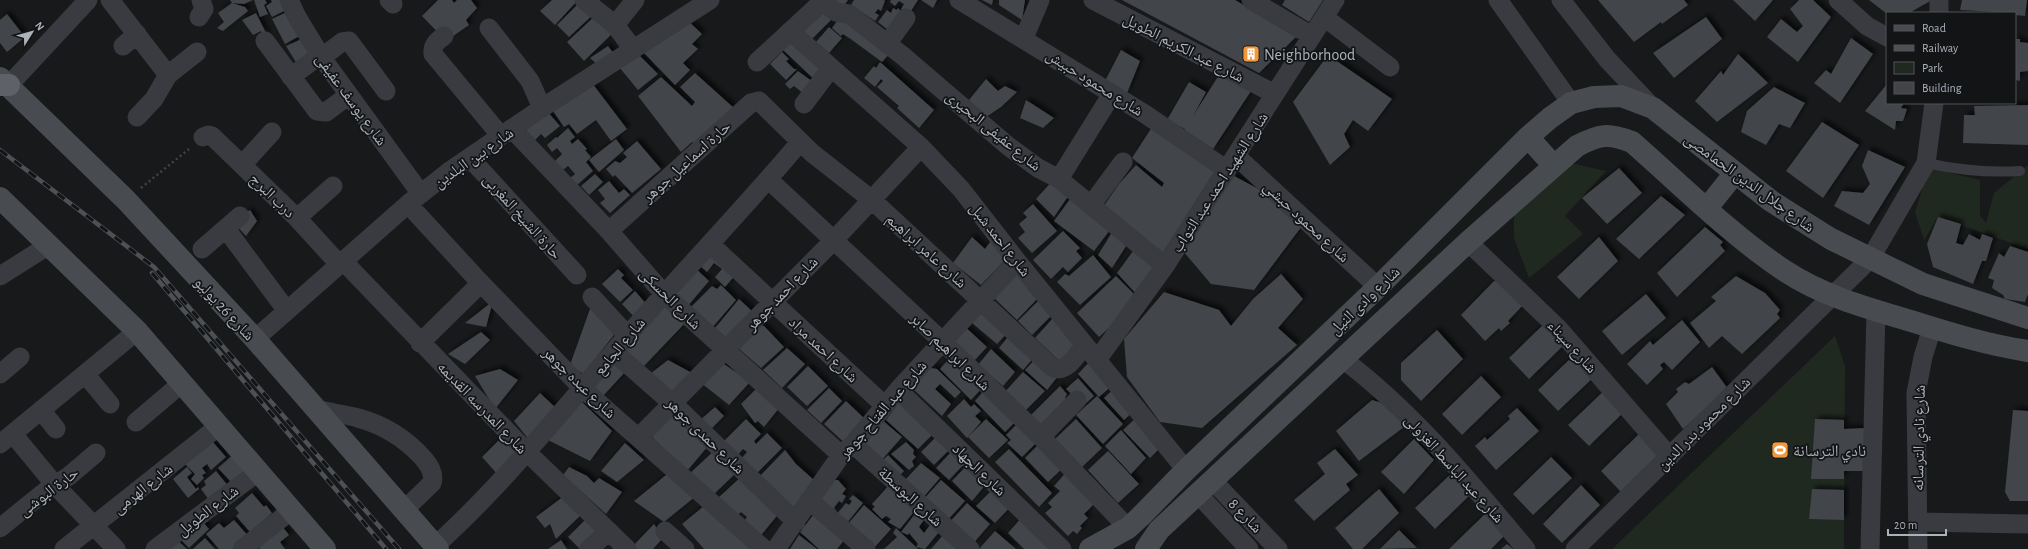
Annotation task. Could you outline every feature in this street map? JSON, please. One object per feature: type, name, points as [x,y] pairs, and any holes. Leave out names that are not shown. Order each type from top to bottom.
[{"type":"main road","name":"شارع 26 يوليو","points":[[3,82],[126,200],[255,339],[437,547]]},
{"type":"main road","name":"شارع وادى النيل","points":[[1090,549],[1128,528],[1186,470],[1378,287],[1528,137],[1550,118],[1571,103],[1594,97],[1621,96],[1653,108]]},
{"type":"main road","name":"شارع جلال الدين الحمامصى","points":[[1653,108],[1771,201],[1830,239],[1923,284],[2028,318]]},
{"type":"main road","name":"شارع وادى النيل","points":[[1146,549],[1159,530],[1344,360],[1468,242],[1577,146],[1594,137],[1614,136],[1632,142],[1707,208]]},
{"type":"main road","points":[[1528,137],[1554,166]]},
{"type":"main road","points":[[1735,173],[1707,208],[1776,264],[1831,296],[1932,328],[2028,351]]},
{"type":"main road","points":[[1,200],[137,331],[325,549]]},
{"type":"street","points":[[3,82],[88,0]]},
{"type":"street","points":[[110,0],[130,40],[168,75]]},
{"type":"street","name":"شارع يوسف عفيفى","points":[[289,0],[297,17],[321,57],[348,95],[414,199]]},
{"type":"street","points":[[584,0],[615,25],[634,49]]},
{"type":"street","points":[[615,25],[635,0]]},
{"type":"street","name":"شارع بين البلدين","points":[[255,339],[414,199],[542,108],[634,49],[686,6],[710,0]]},
{"type":"street","name":"شارع محمود حبيش","points":[[959,0],[1024,38],[1145,114],[1232,163]]},
{"type":"street","points":[[1024,38],[1040,0]]},
{"type":"street","name":"شارع عبد الكريم الطويل","points":[[1093,0],[1275,94]]},
{"type":"street","points":[[1251,0],[1312,36]]},
{"type":"street","name":"شارع الشهيد احمد عبد التواب","points":[[1097,360],[1165,266],[1335,0]]},
{"type":"street","points":[[1498,0],[1571,103]]},
{"type":"street","name":"شارع جلال الدين الحمامصى","points":[[1561,0],[1607,59],[1653,108]]},
{"type":"street","points":[[1838,0],[1867,26],[1886,36]]},
{"type":"street","points":[[1939,0],[1939,12]]},
{"type":"street","points":[[757,62],[821,1]]},
{"type":"street","name":"شارع عفيفى البحيرى","points":[[821,1],[831,10],[845,6],[849,14],[962,105],[1008,146],[1038,168],[1059,179],[1092,204],[1165,266]]},
{"type":"street","points":[[1324,17],[1390,67]]},
{"type":"street","points":[[888,44],[906,18]]},
{"type":"street","points":[[489,28],[530,81],[542,108]]},
{"type":"street","name":"شارع احمد شبل","points":[[790,31],[921,147],[961,189],[1017,261],[1186,470]]},
{"type":"street","name":"شارع الحسكى","points":[[444,36],[435,43],[432,48],[433,54],[507,133],[609,231],[664,294],[725,351],[847,449]]},
{"type":"street","points":[[264,41],[315,109],[320,113],[326,112],[348,95]]},
{"type":"street","points":[[291,77],[342,42],[349,41],[386,91]]},
{"type":"street","points":[[137,117],[154,99],[168,75],[197,52]]},
{"type":"street","points":[[804,104],[831,68]]},
{"type":"street","points":[[1059,179],[1112,94]]},
{"type":"street","name":"حارة اسماعيل جوهر","points":[[609,231],[751,103],[758,101],[766,106]]},
{"type":"street","points":[[1926,163],[1934,104]]},
{"type":"street","name":"شارع عامر ابراهيم","points":[[766,106],[800,142],[872,200],[1052,367],[1057,370],[1064,368],[1085,345]]},
{"type":"street","points":[[242,165],[272,132]]},
{"type":"street","name":"درب البرج","points":[[203,137],[208,135],[212,136],[341,263]]},
{"type":"street","name":"شارع الجامع","points":[[437,547],[528,453],[628,335],[769,180],[800,142]]},
{"type":"street","name":"شارع احمد جوهر","points":[[639,437],[833,241],[921,147]]},
{"type":"street","name":"حارة الشيخ المغربى","points":[[470,158],[577,275]]},
{"type":"street","points":[[1092,204],[1123,162]]},
{"type":"street","name":"شارع محمود حبشي","points":[[1232,163],[1378,287]]},
{"type":"street","name":"شارع محمود بدر الدين","points":[[1574,549],[1670,457],[1870,259],[1926,163]]},
{"type":"street","name":"شارع ابراهيم صابر","points":[[769,180],[942,341],[1041,437],[1128,528]]},
{"type":"street","points":[[297,218],[333,186]]},
{"type":"street","name":"شارع عبده جوهر","points":[[414,199],[481,283],[583,389],[764,549]]},
{"type":"street","points":[[202,249],[240,216]]},
{"type":"street","points":[[226,229],[287,310]]},
{"type":"street","name":"شارع سيناء","points":[[1468,242],[1558,328],[1670,457]]},
{"type":"street","name":"شارع احمد مراد","points":[[710,244],[884,405]]},
{"type":"street","points":[[0,276],[49,245]]},
{"type":"street","name":"شارع عبد الفتاح جوهر","points":[[776,549],[796,522],[809,500],[847,449],[884,405],[1017,261]]},
{"type":"street","name":"شارع المدرسه القديمه","points":[[341,263],[528,453],[627,549]]},
{"type":"street","points":[[420,343],[481,283]]},
{"type":"street","points":[[592,297],[628,335]]},
{"type":"street","points":[[1870,549],[1876,311]]},
{"type":"street","name":"شارع نادي الترسانه","points":[[1918,549],[1916,393],[1923,357],[1932,328]]},
{"type":"street","points":[[116,549],[55,484],[6,439],[137,331]]},
{"type":"street","name":"شارع حمدى جوهر","points":[[614,352],[673,404],[796,522]]},
{"type":"street","points":[[0,374],[20,357]]},
{"type":"street","name":"شارع عبد الباسط الغزولى","points":[[1344,360],[1375,383],[1438,445],[1526,549]]},
{"type":"street","points":[[85,374],[110,404]]},
{"type":"street","points":[[136,422],[182,383]]},
{"type":"street","name":"شارع الجهاد","points":[[898,390],[1062,549]]},
{"type":"street","points":[[1041,437],[1077,400]]},
{"type":"street","points":[[316,409],[330,414],[357,418],[378,424],[399,436],[430,466],[434,478],[432,483],[404,510]]},
{"type":"street","points":[[41,410],[56,429]]},
{"type":"street","name":"شارع الهرمى","points":[[64,549],[219,426]]},
{"type":"street","name":"شارع البوسطة","points":[[847,449],[970,549]]},
{"type":"street","name":"حارة البوشى","points":[[0,528],[55,484],[69,476],[96,453]]},
{"type":"street","name":"شارع الطويل","points":[[155,549],[258,472]]},
{"type":"street","name":"شارع 8","points":[[1205,488],[1250,549]]},
{"type":"street","name":"شارع 8","points":[[1205,488],[1278,549]]},
{"type":"street","points":[[809,500],[866,549]]},
{"type":"street","points":[[242,549],[292,510]]},
{"type":"street","points":[[1918,522],[2028,524]]},
{"type":"street","points":[[589,549],[609,531]]},
{"type":"street","points":[[664,531],[685,549]]},
{"type":"lane","points":[[1926,163],[1964,171],[1994,173],[2020,171]]},
{"type":"path","points":[[126,200],[203,137]]},
{"type":"green space","points":[[1566,162],[1606,171],[1565,216],[1583,234],[1529,278],[1514,238],[1514,206]]},
{"type":"green space","points":[[2028,165],[2028,249],[1938,217],[1924,240],[1915,212],[1929,168],[1980,180],[1980,216],[1986,223],[1994,193]]},
{"type":"green space","name":"نادي الترسانة","points":[[1835,336],[1845,366],[1844,549],[1612,549]]},
{"type":"building","points":[[230,0],[253,0],[244,4],[232,3]]},
{"type":"building","points":[[254,0],[265,0],[267,3],[264,5],[268,14],[260,17]]},
{"type":"building","points":[[271,0],[286,0],[290,8],[272,17],[266,6],[272,2]]},
{"type":"building","points":[[438,0],[452,0],[454,3],[457,0],[471,0],[477,8],[466,20],[469,25],[446,41],[422,16]]},
{"type":"building","points":[[552,0],[578,0],[555,25],[540,11]]},
{"type":"building","points":[[834,0],[848,0],[843,7]]},
{"type":"building","points":[[854,0],[885,1],[881,11],[878,9],[875,13],[879,15],[875,21],[851,5]]},
{"type":"building","points":[[891,0],[918,0],[909,14],[901,9],[904,4],[899,1],[895,6],[890,2]]},
{"type":"building","points":[[921,0],[937,0],[933,8]]},
{"type":"building","points":[[982,0],[993,0],[992,5]]},
{"type":"building","points":[[999,0],[1025,0],[1022,20],[999,5]]},
{"type":"building","name":"Neighborhood","points":[[1122,0],[1235,0],[1297,36],[1259,73]]},
{"type":"building","points":[[1285,0],[1323,0],[1309,22],[1282,5]]},
{"type":"building","points":[[1598,0],[1684,0],[1688,5],[1662,24],[1661,22],[1634,42]]},
{"type":"building","points":[[1733,0],[1773,0],[1755,21]]},
{"type":"building","points":[[1799,0],[1813,0],[1831,17],[1798,62],[1767,37],[1781,19],[1797,32],[1803,26],[1790,9]]},
{"type":"building","points":[[1869,0],[1932,0],[1911,12],[1886,12],[1886,13]]},
{"type":"building","points":[[1962,0],[2027,0],[2025,16],[2016,15],[2016,12],[1960,10]]},
{"type":"building","points":[[580,2],[596,12],[569,37],[557,25]]},
{"type":"building","points":[[232,3],[245,7],[248,11],[223,31],[217,28],[224,22],[218,13]]},
{"type":"building","points":[[822,5],[834,17],[811,40],[800,26]]},
{"type":"building","points":[[893,8],[897,10],[898,8],[906,15],[893,34],[878,22],[887,10],[891,13]]},
{"type":"building","points":[[291,10],[303,34],[285,44],[272,19]]},
{"type":"building","points":[[256,13],[267,35],[264,37],[261,31],[253,35],[242,20]]},
{"type":"building","points":[[7,14],[25,37],[7,52],[0,43],[0,20]]},
{"type":"building","points":[[597,14],[616,30],[584,61],[567,42]]},
{"type":"building","points":[[840,17],[892,51],[882,62],[843,34],[841,36],[832,28]]},
{"type":"building","points":[[1706,17],[1722,39],[1674,78],[1653,53]]},
{"type":"building","points":[[686,19],[702,34],[692,44],[698,49],[683,63],[690,70],[675,85],[643,52]]},
{"type":"building","points":[[829,27],[842,38],[829,53],[816,42]]},
{"type":"building","points":[[792,36],[827,68],[817,82],[782,49]]},
{"type":"building","points":[[304,38],[317,54],[297,64],[286,46]]},
{"type":"building","points":[[1851,38],[1873,54],[1840,103],[1814,83],[1826,70],[1831,74]]},
{"type":"building","points":[[2016,39],[2020,39],[2020,42],[2028,43],[2028,71],[2020,72],[2020,81],[2016,80]]},
{"type":"building","points":[[608,46],[617,58],[600,67],[590,58]]},
{"type":"building","points":[[1121,50],[1140,61],[1127,93],[1105,81]]},
{"type":"building","points":[[782,52],[789,59],[786,61],[794,69],[797,69],[786,80],[770,64]]},
{"type":"building","points":[[638,54],[658,74],[638,90],[619,67]]},
{"type":"building","points":[[1738,54],[1768,83],[1717,122],[1695,101],[1721,71],[1723,75]]},
{"type":"building","points":[[1328,55],[1392,99],[1368,131],[1353,120],[1344,134],[1350,147],[1330,165],[1293,102]]},
{"type":"building","points":[[880,62],[934,110],[919,128],[897,108],[899,106],[877,87],[883,81],[881,79],[875,87],[864,78],[874,66],[876,68]]},
{"type":"building","points":[[798,71],[813,82],[804,94],[794,86],[790,89],[785,84]]},
{"type":"building","points":[[695,73],[735,109],[696,147],[692,142],[681,152],[638,96],[661,77],[692,106],[695,102],[680,87]]},
{"type":"building","points":[[1219,75],[1251,91],[1213,149],[1184,130],[1185,129],[1167,120],[1189,82],[1206,92],[1193,116]]},
{"type":"building","points":[[986,79],[998,91],[1005,86],[1017,92],[1001,107],[986,117],[969,100]]},
{"type":"building","points":[[592,83],[627,129],[611,141],[596,120],[577,134],[569,124],[564,127],[553,111]]},
{"type":"building","points":[[1886,85],[1886,104],[1903,104],[1901,108],[1907,109],[1903,121],[1896,121],[1895,130],[1865,111]]},
{"type":"building","points":[[1774,87],[1805,103],[1790,128],[1779,124],[1766,145],[1741,132],[1747,111]]},
{"type":"building","points":[[1026,100],[1054,118],[1043,128],[1020,118]]},
{"type":"building","points":[[2028,105],[2028,145],[1963,143],[1964,115],[1975,115],[1974,106]]},
{"type":"building","points":[[547,111],[560,126],[545,138],[541,134],[535,140],[525,129]]},
{"type":"building","points":[[1822,122],[1859,145],[1823,198],[1786,171]]},
{"type":"building","points":[[1154,124],[1217,168],[1162,255],[1103,207],[1119,184],[1136,165],[1162,187],[1164,183],[1132,158]]},
{"type":"building","points":[[568,128],[575,137],[570,141],[572,144],[578,139],[587,149],[585,150],[591,157],[586,162],[593,171],[576,186],[569,179],[575,174],[568,166],[563,170],[555,161],[562,154],[557,148],[552,152],[547,145]]},
{"type":"building","points":[[616,139],[624,150],[599,172],[589,160]]},
{"type":"building","points":[[637,141],[661,169],[632,193],[615,175],[613,177],[606,169],[615,161],[620,163],[627,157],[623,153]]},
{"type":"building","points":[[1868,150],[1905,167],[1869,225],[1834,206],[1842,191],[1863,193],[1870,184],[1862,166]]},
{"type":"building","points":[[1619,168],[1642,193],[1607,224],[1582,198]]},
{"type":"building","points":[[595,174],[603,182],[589,195],[581,186]]},
{"type":"building","points":[[1234,176],[1266,193],[1302,226],[1254,290],[1211,284],[1183,251]]},
{"type":"building","points":[[1054,179],[1071,192],[1054,217],[1036,199]]},
{"type":"building","points":[[609,181],[619,193],[624,189],[630,195],[610,213],[600,203],[605,199],[598,190]]},
{"type":"building","points":[[1073,195],[1113,226],[1094,251],[1054,221]]},
{"type":"building","points":[[1661,196],[1685,215],[1639,259],[1616,239]]},
{"type":"building","points":[[1033,204],[1057,231],[1032,253],[1018,238],[1025,232],[1019,224],[1027,217],[1023,213]]},
{"type":"building","points":[[250,210],[257,221],[246,236],[233,222]]},
{"type":"building","points":[[1938,217],[1961,224],[1956,243],[1963,245],[1969,234],[1980,240],[1982,234],[1993,238],[1986,261],[1982,261],[1973,284],[1933,267],[1927,244]]},
{"type":"building","points":[[1705,227],[1723,242],[1720,245],[1725,251],[1677,297],[1657,273]]},
{"type":"building","points":[[1114,229],[1130,240],[1112,268],[1098,255]]},
{"type":"building","points":[[1063,231],[1080,248],[1076,251],[1082,258],[1068,272],[1063,267],[1051,279],[1033,260]]},
{"type":"building","points":[[972,237],[985,249],[993,238],[1006,259],[981,285],[953,263]]},
{"type":"building","points":[[1599,237],[1618,261],[1579,299],[1557,277]]},
{"type":"building","points":[[2010,246],[2028,252],[2028,294],[2025,302],[2005,299],[2003,295],[1992,288],[1994,280],[1988,278],[1999,253],[2004,257]]},
{"type":"building","points":[[1136,247],[1160,265],[1138,296],[1117,273]]},
{"type":"building","points":[[711,248],[738,272],[725,287],[715,277],[722,269],[714,263],[707,272],[698,264]]},
{"type":"building","points":[[1093,255],[1111,277],[1080,305],[1057,282],[1065,274],[1069,276]]},
{"type":"building","points":[[694,267],[709,281],[686,308],[670,293]]},
{"type":"building","points":[[618,269],[624,275],[621,278],[633,290],[620,302],[602,284]]},
{"type":"building","points":[[1014,269],[1041,295],[1017,320],[990,294]]},
{"type":"building","points":[[1281,274],[1303,299],[1278,328],[1297,345],[1202,428],[1160,422],[1127,377],[1124,339],[1164,292],[1219,310],[1231,326],[1253,299]]},
{"type":"building","points":[[1116,276],[1137,297],[1119,319],[1099,337],[1077,313]]},
{"type":"building","points":[[1736,276],[1765,293],[1780,310],[1777,314],[1780,318],[1742,354],[1722,336],[1709,348],[1690,323],[1716,301],[1711,297]]},
{"type":"building","points":[[1494,281],[1509,283],[1525,303],[1508,321],[1510,323],[1501,331],[1499,328],[1485,341],[1461,315]]},
{"type":"building","points":[[721,285],[736,300],[711,329],[689,309],[712,286],[717,289]]},
{"type":"building","points":[[635,291],[648,306],[636,319],[622,304]]},
{"type":"building","points":[[1646,294],[1666,318],[1622,355],[1602,331]]},
{"type":"building","points":[[739,299],[755,314],[730,341],[715,328]]},
{"type":"building","points":[[1039,300],[1053,314],[1032,335],[1018,321]]},
{"type":"building","points":[[493,301],[486,327],[465,323]]},
{"type":"building","points":[[665,305],[686,322],[644,366],[625,350]]},
{"type":"building","points":[[591,306],[614,335],[583,374],[570,365]]},
{"type":"building","points":[[985,308],[1010,330],[997,344],[972,323]]},
{"type":"building","points":[[1053,318],[1082,346],[1064,365],[1035,338]]},
{"type":"building","points":[[1682,320],[1700,342],[1672,370],[1664,362],[1660,365],[1663,369],[1647,385],[1627,364],[1650,341],[1653,345]]},
{"type":"building","points":[[1547,321],[1568,341],[1529,379],[1509,358]]},
{"type":"building","points":[[962,324],[987,347],[974,361],[950,339]]},
{"type":"building","points":[[759,326],[764,326],[784,347],[761,368],[737,347]]},
{"type":"building","points":[[1437,330],[1463,359],[1421,401],[1401,380],[1401,363]]},
{"type":"building","points":[[481,332],[490,340],[465,364],[448,354]]},
{"type":"building","points":[[1011,333],[1036,355],[1023,370],[999,348]]},
{"type":"building","points":[[787,348],[805,364],[782,388],[763,370]]},
{"type":"building","points":[[991,349],[1015,372],[1003,386],[978,365]]},
{"type":"building","points":[[1576,353],[1597,374],[1558,411],[1538,390]]},
{"type":"building","points":[[952,355],[984,386],[971,400],[940,369]]},
{"type":"building","points":[[1037,357],[1059,375],[1047,390],[1025,370]]},
{"type":"building","points":[[1092,359],[1114,384],[1099,397],[1078,374]]},
{"type":"building","points":[[668,360],[692,373],[674,393],[650,374]]},
{"type":"building","points":[[615,361],[626,371],[603,396],[591,386]]},
{"type":"building","points":[[724,364],[750,382],[729,405],[701,383]]},
{"type":"building","points":[[808,366],[828,386],[807,406],[787,387]]},
{"type":"building","points":[[1712,367],[1728,389],[1683,429],[1666,404],[1678,392],[1676,389],[1685,382],[1689,384]]},
{"type":"building","points":[[931,368],[937,369],[961,392],[955,398],[940,384],[935,389],[951,404],[942,416],[912,388]]},
{"type":"building","points":[[500,369],[518,380],[495,409],[475,376]]},
{"type":"building","points":[[1023,372],[1045,391],[1023,413],[1003,394]]},
{"type":"building","points":[[1481,376],[1501,397],[1462,435],[1442,414]]},
{"type":"building","points":[[1078,378],[1094,396],[1084,405],[1066,389]]},
{"type":"building","points":[[759,386],[780,407],[764,427],[758,421],[755,423],[741,404]]},
{"type":"building","points":[[1060,386],[1067,394],[1065,398],[1069,402],[1042,432],[1028,418]]},
{"type":"building","points":[[1116,387],[1135,410],[1124,420],[1104,398]]},
{"type":"building","points":[[829,388],[842,401],[821,423],[807,410]]},
{"type":"building","points":[[986,388],[1018,419],[1005,432],[975,401]]},
{"type":"building","points":[[1607,388],[1627,409],[1589,446],[1568,425]]},
{"type":"building","points":[[540,393],[558,410],[530,441],[514,421]]},
{"type":"building","points":[[1097,396],[1123,424],[1103,444],[1076,415]]},
{"type":"building","points":[[964,399],[971,407],[974,404],[981,411],[975,416],[981,422],[967,438],[947,416]]},
{"type":"building","points":[[580,400],[612,431],[590,461],[548,440]]},
{"type":"building","points":[[901,400],[935,432],[918,449],[886,420]]},
{"type":"building","points":[[1372,400],[1389,405],[1408,424],[1359,461],[1336,431]]},
{"type":"building","points":[[846,401],[867,421],[847,445],[824,424]]},
{"type":"building","points":[[715,407],[724,416],[709,431],[699,421]]},
{"type":"building","points":[[1517,408],[1539,431],[1496,470],[1475,446],[1485,437],[1487,440],[1510,419],[1508,416]]},
{"type":"building","points":[[2013,410],[2028,411],[2028,501],[2010,501],[2005,492]]},
{"type":"building","points":[[675,411],[709,445],[687,471],[652,437]]},
{"type":"building","points":[[1139,415],[1163,445],[1150,458],[1123,430]]},
{"type":"building","points":[[746,419],[761,434],[754,441],[756,444],[767,433],[782,448],[755,475],[740,460],[747,452],[743,449],[735,458],[722,443]]},
{"type":"building","points":[[986,419],[1008,440],[989,458],[968,437]]},
{"type":"building","points":[[1076,419],[1102,448],[1082,467],[1055,439]]},
{"type":"building","points":[[1815,419],[1844,420],[1844,429],[1866,428],[1865,471],[1844,471],[1844,479],[1811,479]]},
{"type":"building","points":[[882,420],[902,437],[880,462],[861,445]]},
{"type":"building","points":[[1020,421],[1040,439],[1022,457],[1007,443],[1011,440],[1006,435]]},
{"type":"building","points":[[1121,430],[1146,458],[1131,474],[1105,446]]},
{"type":"building","points":[[940,433],[953,446],[934,465],[921,452]]},
{"type":"building","points":[[1639,434],[1660,454],[1621,492],[1601,471]]},
{"type":"building","points":[[504,435],[519,451],[499,476],[482,457]]},
{"type":"building","points":[[1414,439],[1434,460],[1404,494],[1381,472]]},
{"type":"building","points":[[212,441],[226,457],[211,470],[207,464],[202,468],[206,473],[202,475],[204,478],[197,485],[191,479],[195,474],[185,464]]},
{"type":"building","points":[[1042,441],[1066,465],[1048,482],[1025,458]]},
{"type":"building","points":[[906,442],[914,450],[913,454],[916,457],[912,461],[914,466],[909,470],[891,454]]},
{"type":"building","points":[[625,443],[644,460],[617,482],[601,471]]},
{"type":"building","points":[[955,448],[967,461],[949,480],[936,468]]},
{"type":"building","points":[[716,449],[738,471],[711,497],[688,475]]},
{"type":"building","points":[[1009,449],[1052,493],[1039,507],[995,462]]},
{"type":"building","points":[[1335,449],[1358,475],[1346,484],[1350,490],[1314,521],[1294,500],[1325,474],[1317,463]]},
{"type":"building","points":[[785,450],[796,464],[815,481],[792,509],[759,477]]},
{"type":"building","points":[[1108,451],[1139,484],[1118,503],[1088,470]]},
{"type":"building","points":[[236,452],[253,470],[231,482],[218,468]]},
{"type":"building","points":[[888,455],[904,471],[897,478],[883,460]]},
{"type":"building","points":[[1551,457],[1572,478],[1533,515],[1513,494]]},
{"type":"building","points":[[970,462],[988,482],[972,501],[952,481]]},
{"type":"building","points":[[921,463],[940,478],[921,500],[904,481]]},
{"type":"building","points":[[187,467],[192,473],[187,477],[196,489],[198,487],[199,489],[188,498],[173,479]]},
{"type":"building","points":[[569,467],[587,476],[594,483],[599,478],[622,492],[606,514],[563,475]]},
{"type":"building","points":[[1068,470],[1098,500],[1084,514],[1088,518],[1080,526],[1082,528],[1077,534],[1073,531],[1068,536],[1045,513],[1052,507],[1048,503],[1060,491],[1054,486]]},
{"type":"building","points":[[216,471],[229,487],[212,504],[201,489],[206,485],[204,481]]},
{"type":"building","points":[[671,471],[696,496],[664,522],[634,501]]},
{"type":"building","points":[[1454,471],[1474,491],[1435,529],[1415,508]]},
{"type":"building","points":[[742,476],[780,512],[758,539],[742,524],[747,517],[741,512],[734,518],[717,499]]},
{"type":"building","points":[[832,480],[838,480],[846,489],[842,494],[846,496],[842,503],[839,501],[834,508],[836,510],[834,513],[819,499]]},
{"type":"building","points":[[941,480],[965,501],[945,523],[921,502]]},
{"type":"building","points":[[891,483],[917,508],[900,529],[888,522],[891,519],[886,516],[882,519],[872,509],[875,507],[872,504]]},
{"type":"building","points":[[1581,485],[1600,505],[1562,543],[1543,524]]},
{"type":"building","points":[[995,487],[1013,504],[995,523],[976,506]]},
{"type":"building","points":[[1379,489],[1399,513],[1362,549],[1353,549],[1335,528]]},
{"type":"building","points":[[1812,489],[1844,490],[1844,520],[1809,519]]},
{"type":"building","points":[[252,493],[264,507],[266,505],[272,513],[250,532],[236,516],[239,513],[235,508]]},
{"type":"building","points":[[853,495],[863,503],[847,523],[836,515],[846,503],[849,505],[852,501],[849,499]]},
{"type":"building","points":[[564,496],[584,512],[556,539],[550,524],[545,528],[536,517]]},
{"type":"building","points":[[967,503],[990,524],[971,546],[947,525]]},
{"type":"building","points":[[864,505],[891,529],[873,549],[847,525]]},
{"type":"building","points":[[704,506],[750,549],[704,549],[682,524]]},
{"type":"building","points":[[918,510],[926,517],[919,527],[924,533],[930,525],[939,532],[925,549],[916,547],[918,544],[909,533],[908,535],[901,532]]},
{"type":"building","points":[[814,514],[846,538],[837,549],[819,549],[800,532]]},
{"type":"building","points":[[1485,514],[1505,535],[1491,549],[1449,549]]},
{"type":"building","points":[[588,517],[602,530],[585,549],[580,549],[568,537]]},
{"type":"building","points":[[1022,517],[1055,549],[1024,549],[1008,533]]},
{"type":"building","points":[[234,520],[250,538],[237,549],[219,549],[206,534],[219,523],[224,528]]},
{"type":"building","points":[[202,521],[209,529],[189,548],[181,540]]},
{"type":"building","points":[[654,524],[663,538],[653,549],[637,549],[633,546]]},
{"type":"building","points":[[282,526],[289,535],[280,542],[285,549],[260,549],[257,545]]},
{"type":"building","points":[[896,528],[918,549],[884,549],[897,537],[893,533]]},
{"type":"building","points":[[1399,530],[1417,548],[1380,549]]},
{"type":"building","points":[[995,531],[1016,549],[979,549]]},
{"type":"building","points":[[799,535],[817,549],[790,549]]},
{"type":"building","points":[[943,535],[959,549],[931,549]]},
{"type":"building","points":[[174,537],[187,549],[160,549]]},
{"type":"building","points":[[205,538],[215,549],[193,549]]},
{"type":"building","points":[[561,540],[567,549],[548,549]]},
{"type":"building","points":[[1507,544],[1513,549],[1501,549]]},
{"type":"railway","points":[[0,150],[154,267],[399,549]]},
{"type":"railway","points":[[152,273],[386,549]]},
{"type":"place","name":"Neighborhood","points":[[1251,54]]},
{"type":"place","name":"نادي الترسانة","points":[[1780,450]]}]
